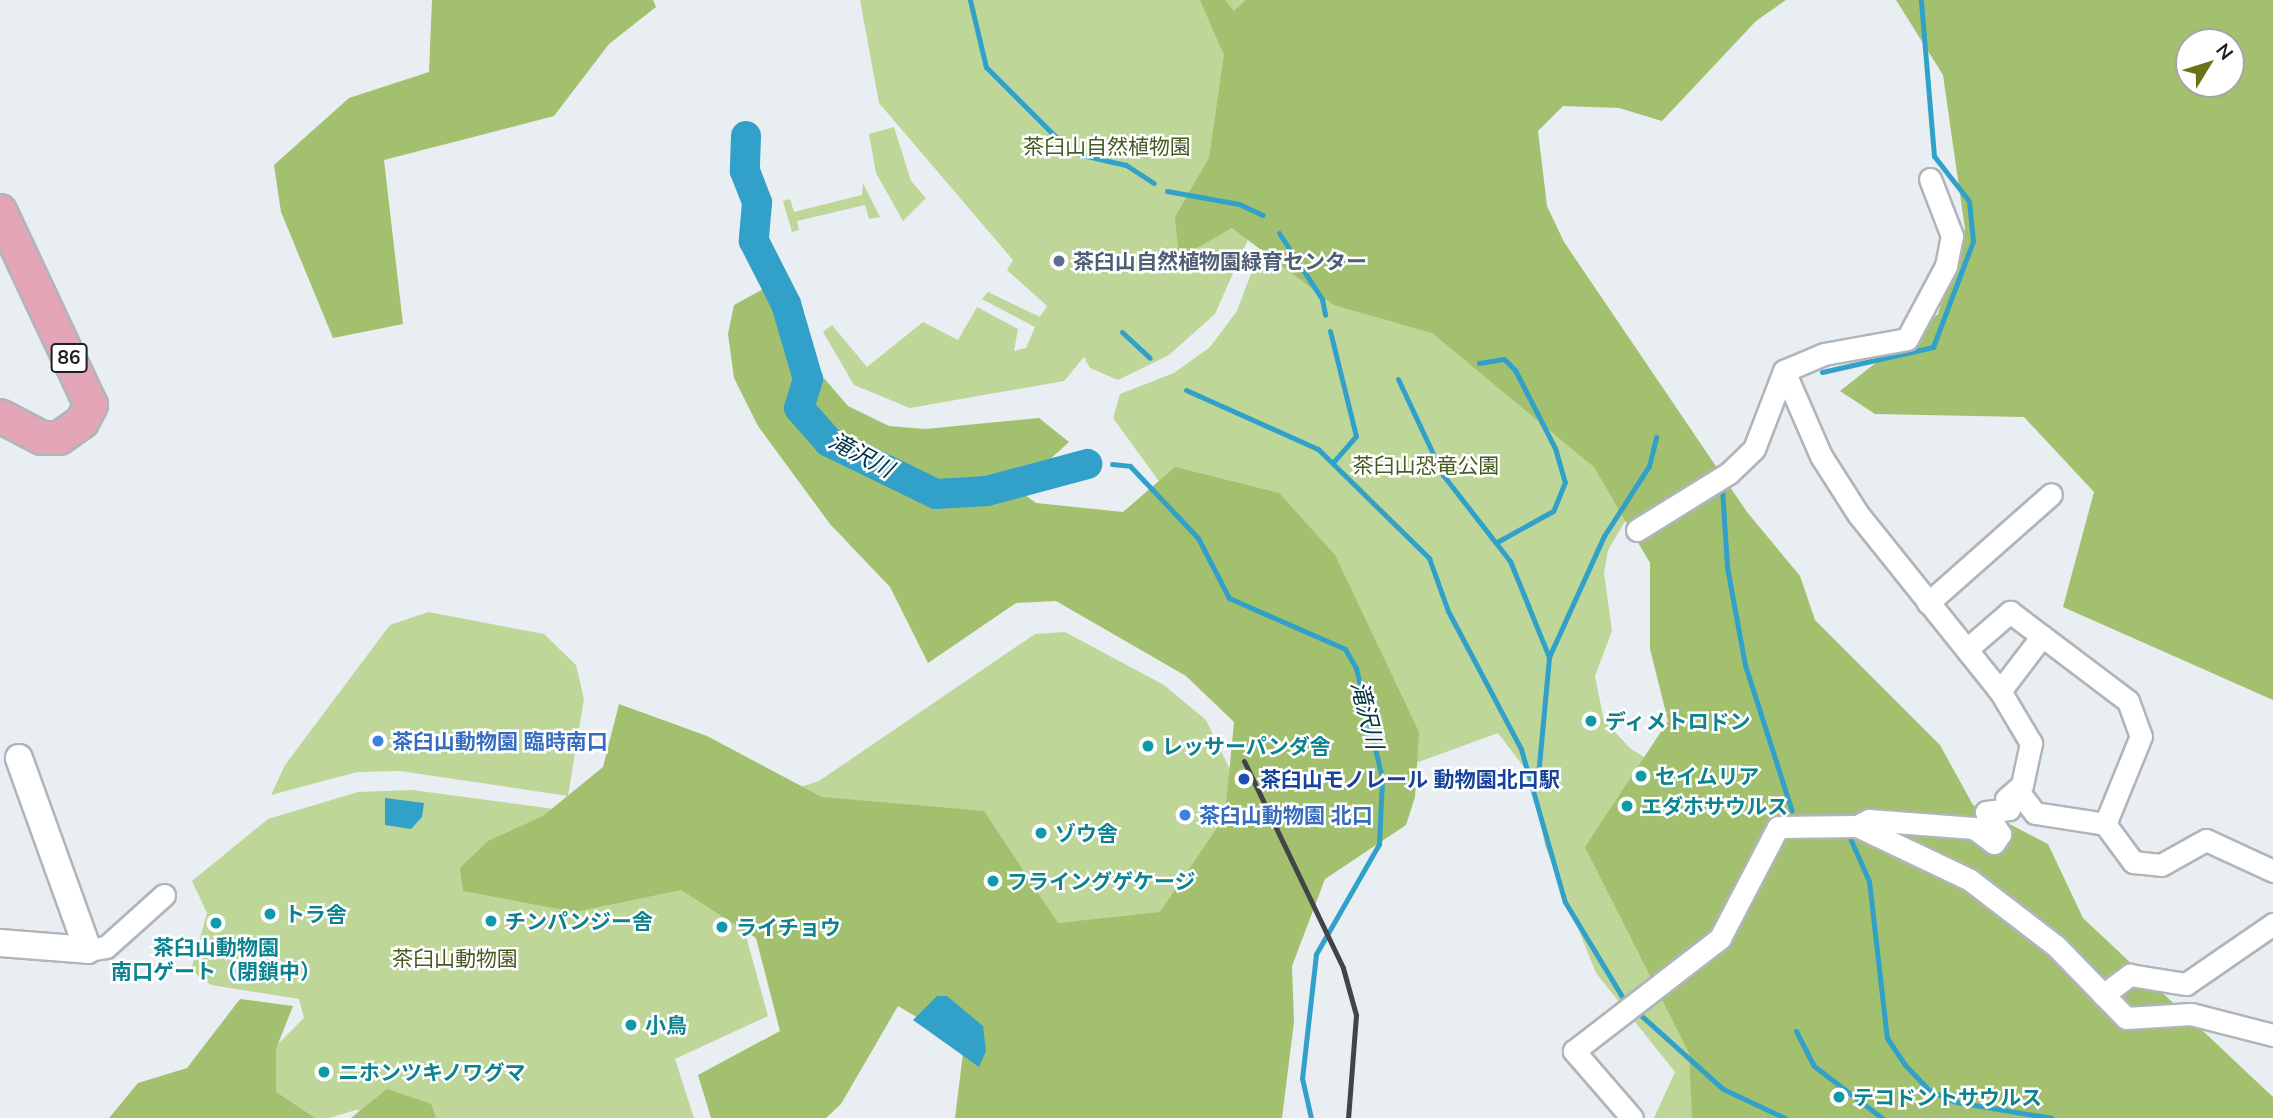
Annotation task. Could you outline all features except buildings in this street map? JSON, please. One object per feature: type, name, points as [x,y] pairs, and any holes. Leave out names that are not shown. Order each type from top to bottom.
[{"type":"main road","name":"86","points":[[0,211],[91,405],[82,422],[59,438],[42,438],[0,416]]},
{"type":"street","points":[[1637,530],[1729,472],[1754,449],[1784,371],[1824,354],[1907,339],[1920,322],[1952,236],[1930,179]]},
{"type":"street","points":[[1632,1118],[1574,1051],[1720,938],[1778,827],[1857,826],[1869,820],[1974,828],[1994,843],[2000,834],[1986,813],[2009,809],[2006,799],[2017,790],[2028,772],[2031,743],[2000,691],[1928,603],[1821,456],[1784,371]]},
{"type":"street","points":[[1928,603],[2051,494]]},
{"type":"street","points":[[1966,649],[2010,612],[2137,714],[2136,759],[2105,824]]},
{"type":"street","points":[[2000,691],[2042,636]]},
{"type":"street","points":[[19,758],[88,950]]},
{"type":"street","points":[[2017,790],[2035,813],[2105,824],[2140,864],[2161,865],[2206,840],[2273,871]]},
{"type":"street","points":[[1857,826],[1990,892],[2126,1018],[2191,1014],[2273,1035]]},
{"type":"street","points":[[0,943],[88,950],[106,947],[164,895]]},
{"type":"street","points":[[2103,995],[2130,975],[2186,984],[2273,924]]},
{"type":"green space","points":[[432,0],[653,0],[656,7],[609,44],[554,116],[384,160],[403,324],[333,338],[281,212],[274,165],[349,98],[429,72]]},
{"type":"green space","name":"茶臼山自然植物園","points":[[860,0],[1318,0],[1254,226],[1215,314],[1169,355],[1118,380],[1090,368],[1084,357],[1064,381],[910,408],[854,385],[823,332],[832,325],[867,367],[923,322],[958,340],[977,307],[1018,329],[1014,351],[1026,348],[1035,327],[982,299],[988,292],[1040,317],[1047,306],[1007,270],[1013,260],[879,103]]},
{"type":"green space","points":[[1200,0],[1225,0],[1234,11],[1246,0],[1786,0],[1756,21],[1662,121],[1619,108],[1563,106],[1538,131],[1547,206],[1564,242],[1747,512],[1800,576],[1815,620],[1940,745],[1973,805],[2048,844],[2083,918],[2273,1097],[2273,1118],[1692,1118],[1689,1053],[1585,847],[1668,721],[1650,649],[1650,563],[1594,467],[1432,333],[1334,305],[1232,228],[1179,258],[1175,217],[1209,158],[1224,55]]},
{"type":"green space","points":[[1896,0],[2273,0],[2273,700],[2063,607],[2094,492],[2024,417],[1875,414],[1840,391],[1938,314],[1965,229],[1943,75]]},
{"type":"green space","points":[[894,127],[911,181],[926,198],[903,221],[876,173],[869,134]]},
{"type":"green space","points":[[863,183],[880,217],[869,219],[865,205],[797,221],[799,230],[792,232],[783,201],[790,199],[794,212],[862,195]]},
{"type":"green space","name":"茶臼山恐竜公園","points":[[1308,216],[1638,500],[1608,550],[1604,573],[1612,631],[1595,676],[1604,721],[1631,749],[2250,1118],[1654,1118],[1675,1072],[1596,973],[1545,846],[1532,778],[1498,733],[1394,771],[1235,586],[1113,418],[1120,394],[1174,373],[1210,347],[1237,311],[1261,247]]},
{"type":"green space","points":[[781,279],[817,370],[848,406],[889,426],[925,429],[1039,418],[1069,442],[1017,489],[1036,503],[1123,512],[1175,467],[1279,493],[1335,555],[1419,732],[1415,797],[1406,825],[1325,879],[1292,966],[1294,1022],[1282,1118],[955,1118],[964,1045],[898,1006],[841,1104],[826,1118],[711,1118],[698,1075],[780,1031],[756,938],[681,890],[575,912],[463,891],[460,868],[488,841],[543,816],[603,767],[619,704],[707,736],[822,797],[984,811],[1058,923],[1160,912],[1225,816],[1234,722],[1186,676],[1056,601],[1016,603],[928,663],[890,587],[830,524],[758,426],[734,378],[728,334],[734,305]]},
{"type":"green space","points":[[428,612],[544,634],[576,665],[584,699],[568,796],[400,771],[357,772],[271,795],[285,765],[390,625]]},
{"type":"green space","name":"茶臼山動物園","points":[[1065,632],[1164,685],[1206,720],[1237,784],[1221,827],[1081,1059],[738,907],[768,1016],[675,1059],[694,1118],[407,1118],[356,1110],[329,1118],[204,1118],[304,1018],[299,999],[211,985],[191,970],[207,913],[192,881],[268,819],[358,792],[412,790],[569,811],[758,801],[819,781],[1035,634]]},
{"type":"green space","points":[[240,999],[293,1006],[276,1049],[276,1092],[315,1118],[109,1118],[138,1083],[187,1068]]},
{"type":"green space","points":[[387,1089],[431,1104],[436,1118],[351,1118]]},
{"type":"water","points":[[385,798],[424,803],[422,817],[411,829],[385,825]]},
{"type":"water","points":[[937,996],[947,996],[983,1026],[986,1051],[979,1067],[913,1020]]},
{"type":"waterway","points":[[970,0],[986,67],[1066,147]]},
{"type":"waterway","points":[[1822,372],[1933,347],[1973,241],[1969,201],[1934,156],[1921,0]]},
{"type":"waterway","name":"滝沢川","points":[[746,136],[745,171],[757,203],[754,241],[786,304],[808,379],[799,408],[829,442],[936,494],[987,491],[1087,464]]},
{"type":"waterway","points":[[1078,154],[1126,165],[1154,183]]},
{"type":"waterway","points":[[1167,191],[1239,204],[1263,215]]},
{"type":"waterway","points":[[1279,233],[1322,299],[1325,315]]},
{"type":"waterway","points":[[1330,331],[1356,436],[1333,462]]},
{"type":"waterway","points":[[1122,332],[1150,358]]},
{"type":"waterway","points":[[1479,363],[1504,359],[1515,370],[1555,448],[1565,482],[1553,511],[1497,542]]},
{"type":"waterway","points":[[1398,379],[1443,475],[1510,561],[1549,657]]},
{"type":"waterway","points":[[1186,390],[1318,449],[1429,558],[1448,611],[1521,749],[1565,902],[1623,998]]},
{"type":"waterway","points":[[1531,782],[1538,776],[1549,657],[1604,536],[1649,466],[1656,437]]},
{"type":"waterway","name":"滝沢川","points":[[1112,464],[1130,466],[1198,538],[1229,598],[1345,649],[1356,668],[1382,778],[1379,844],[1316,954],[1302,1078],[1311,1118]]},
{"type":"waterway","points":[[1722,489],[1727,567],[1745,665],[1792,811]]},
{"type":"waterway","points":[[1850,838],[1869,881],[1887,1038],[1905,1065],[1930,1091],[1956,1102],[2052,1118]]},
{"type":"waterway","points":[[1635,1010],[1723,1089],[1785,1118]]},
{"type":"waterway","points":[[1796,1031],[1814,1066],[1882,1118]]},
{"type":"railway","points":[[1244,761],[1343,968],[1356,1015],[1348,1118]]},
{"type":"place","name":"茶臼山自然植物園緑育センター","points":[[1059,261]]},
{"type":"place","name":"ディメトロドン","points":[[1591,721]]},
{"type":"place","name":"茶臼山動物園 臨時南口","points":[[378,741]]},
{"type":"place","name":"レッサーパンダ舎","points":[[1148,746]]},
{"type":"place","name":"セイムリア","points":[[1641,776]]},
{"type":"place","name":"茶臼山モノレール 動物園北口駅","points":[[1244,779]]},
{"type":"place","name":"エダホサウルス","points":[[1627,806]]},
{"type":"place","name":"茶臼山動物園 北口","points":[[1185,815]]},
{"type":"place","name":"ゾウ舎","points":[[1041,833]]},
{"type":"place","name":"フライングゲケージ","points":[[993,881]]},
{"type":"place","name":"トラ舎","points":[[270,914]]},
{"type":"place","name":"チンパンジー舎","points":[[491,921]]},
{"type":"place","name":"茶臼山動物園 南口ゲート（閉鎖中）","points":[[216,923]]},
{"type":"place","name":"ライチョウ","points":[[722,927]]},
{"type":"place","name":"小鳥","points":[[631,1025]]},
{"type":"place","name":"ニホンツキノワグマ","points":[[324,1072]]},
{"type":"place","name":"テコドントサウルス","points":[[1839,1097]]}]
